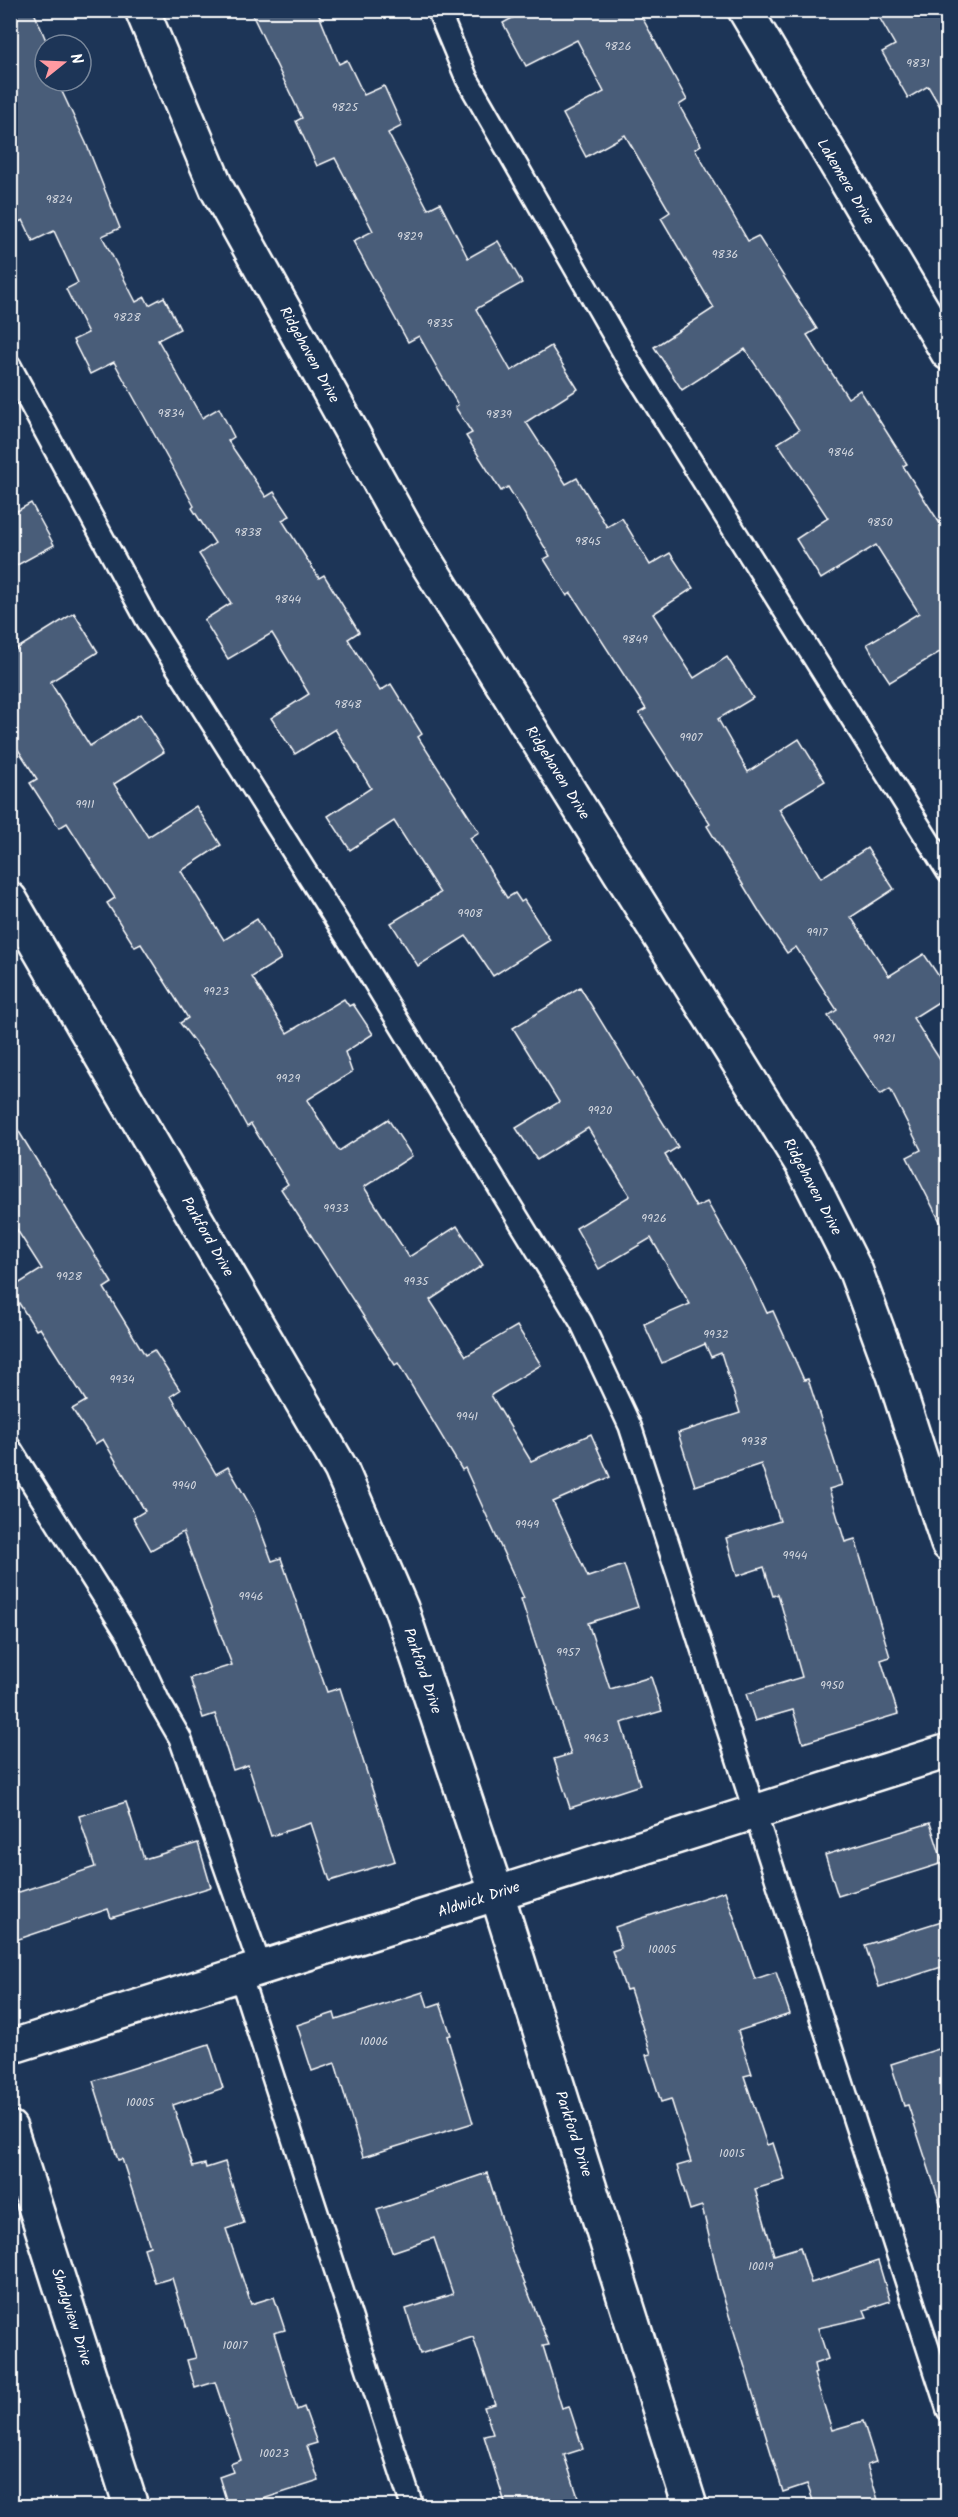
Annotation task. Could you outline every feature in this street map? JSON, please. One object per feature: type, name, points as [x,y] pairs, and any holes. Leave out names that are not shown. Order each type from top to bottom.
[{"type":"street","name":"Ridgehaven Drive","points":[[142,10],[217,189],[405,528],[802,1164],[856,1272],[894,1375],[948,1544]]},
{"type":"street","name":"Lakemere Drive","points":[[745,10],[948,353]]},
{"type":"street","name":"Parkford Drive","points":[[10,899],[341,1469],[401,1608],[497,1894],[690,2506]]},
{"type":"street","name":"Aldwick Drive","points":[[10,2047],[948,1751]]},
{"type":"street","name":"Shadyview Drive","points":[[10,2128],[131,2506]]},
{"type":"lane","points":[[438,10],[467,79],[632,367],[948,872]]},
{"type":"lane","points":[[10,366],[146,618],[353,947],[581,1322],[630,1426],[948,2410]]},
{"type":"lane","points":[[10,1448],[129,1637],[159,1702],[180,1738],[412,2506]]},
{"type":"building","points":[[10,10],[33,10],[43,33],[33,33],[33,93],[63,93],[86,143],[120,228],[102,236],[136,302],[145,297],[149,305],[164,297],[180,329],[158,340],[202,418],[219,408],[234,437],[228,441],[266,497],[274,492],[290,516],[282,520],[319,578],[324,575],[359,632],[348,639],[380,691],[391,684],[422,734],[418,737],[479,832],[470,838],[507,898],[515,893],[521,902],[524,900],[550,940],[493,976],[466,936],[418,966],[391,923],[440,893],[394,821],[350,850],[328,816],[371,788],[335,729],[295,754],[271,718],[309,694],[272,633],[228,659],[204,620],[231,603],[199,554],[215,543],[192,508],[194,506],[114,362],[90,374],[73,340],[88,333],[66,289],[78,283],[54,231],[33,241],[23,220],[10,226]]},
{"type":"building","points":[[250,10],[317,10],[339,64],[347,60],[364,95],[384,86],[402,126],[388,133],[428,209],[440,203],[468,258],[498,241],[522,283],[476,309],[511,371],[551,346],[578,389],[526,422],[566,484],[577,478],[607,527],[622,518],[650,565],[670,553],[693,588],[653,614],[694,678],[727,657],[753,698],[718,719],[748,772],[799,739],[825,781],[779,809],[821,878],[867,848],[894,889],[851,917],[889,976],[924,954],[948,990],[948,996],[913,1018],[948,1072],[948,1237],[907,1157],[921,1150],[890,1089],[880,1095],[828,1016],[837,1010],[796,947],[787,953],[762,916],[707,826],[710,824],[639,713],[646,709],[571,593],[567,596],[544,559],[550,556],[508,487],[501,491],[466,436],[472,433],[455,407],[458,405],[419,336],[408,342],[353,241],[373,231],[335,158],[317,166],[296,121],[302,118]]},
{"type":"building","points":[[527,10],[638,10],[687,100],[679,105],[701,145],[695,149],[748,241],[758,236],[817,329],[807,335],[848,398],[860,390],[907,464],[903,466],[948,536],[948,658],[943,650],[890,682],[882,670],[867,644],[919,613],[876,545],[821,579],[796,539],[828,518],[778,443],[799,430],[745,349],[682,390],[654,347],[714,308],[661,218],[670,212],[625,135],[586,157],[563,114],[604,92],[577,40],[526,66],[503,23]]},
{"type":"building","points":[[875,10],[948,10],[948,120],[928,86],[908,98],[882,52],[895,45]]},
{"type":"building","points":[[31,503],[54,545],[10,569],[10,515]]},
{"type":"building","points":[[74,613],[98,652],[50,682],[90,746],[140,714],[164,752],[114,784],[148,837],[196,806],[221,845],[181,871],[224,940],[257,919],[281,959],[252,977],[287,1033],[344,999],[349,1006],[353,1004],[373,1034],[345,1052],[352,1072],[307,1100],[339,1151],[388,1119],[412,1156],[364,1187],[409,1257],[457,1226],[483,1265],[430,1300],[466,1356],[517,1326],[541,1365],[491,1395],[531,1461],[591,1434],[610,1477],[553,1502],[588,1577],[624,1565],[638,1607],[588,1623],[610,1689],[651,1677],[662,1711],[621,1723],[640,1785],[570,1808],[554,1759],[571,1754],[521,1599],[524,1598],[465,1468],[462,1470],[398,1363],[395,1365],[281,1189],[288,1184],[251,1124],[247,1127],[216,1070],[180,1023],[188,1018],[141,944],[135,947],[107,903],[115,898],[67,823],[59,828],[30,783],[37,779],[10,737],[10,653]]},
{"type":"building","points":[[580,987],[678,1147],[665,1155],[696,1207],[707,1202],[752,1281],[767,1313],[773,1311],[804,1380],[808,1379],[842,1485],[829,1489],[845,1542],[855,1539],[890,1657],[881,1660],[898,1714],[803,1743],[793,1710],[755,1721],[746,1694],[802,1677],[778,1594],[773,1596],[764,1567],[737,1576],[726,1538],[780,1521],[761,1464],[695,1486],[678,1433],[740,1413],[721,1353],[711,1357],[705,1344],[662,1363],[644,1324],[690,1304],[651,1238],[599,1269],[576,1228],[630,1196],[588,1128],[537,1160],[516,1128],[559,1102],[513,1028]]},
{"type":"building","points":[[10,1117],[112,1283],[104,1288],[145,1355],[154,1350],[180,1390],[171,1396],[216,1474],[228,1467],[253,1510],[272,1561],[281,1558],[327,1692],[340,1688],[395,1861],[330,1881],[311,1823],[271,1836],[248,1765],[233,1770],[215,1714],[203,1718],[190,1678],[232,1665],[183,1532],[151,1550],[133,1518],[145,1511],[103,1439],[95,1444],[72,1409],[86,1401],[40,1328],[36,1330],[10,1289],[42,1269],[10,1219]]},
{"type":"building","points":[[126,1802],[144,1859],[198,1843],[211,1887],[111,1918],[108,1909],[10,1942],[10,1895],[95,1867],[79,1816]]},
{"type":"building","points":[[930,1823],[943,1863],[838,1896],[825,1855]]},
{"type":"building","points":[[725,1891],[755,1979],[776,1972],[790,2014],[738,2031],[752,2074],[744,2076],[767,2145],[773,2143],[785,2180],[755,2189],[774,2255],[800,2247],[811,2283],[878,2261],[890,2301],[864,2310],[867,2317],[818,2328],[828,2359],[814,2364],[816,2373],[814,2374],[832,2430],[863,2421],[876,2462],[867,2465],[880,2506],[815,2506],[807,2484],[783,2492],[721,2289],[702,2206],[690,2210],[677,2166],[691,2162],[671,2099],[661,2102],[646,2055],[651,2054],[630,1989],[626,1990],[612,1951],[621,1948],[615,1927]]},
{"type":"building","points":[[948,1919],[948,1965],[879,1987],[865,1945]]},
{"type":"building","points":[[423,1992],[428,2007],[440,2003],[451,2035],[447,2036],[473,2123],[363,2157],[335,2063],[312,2071],[297,2025],[334,2013],[336,2020]]},
{"type":"building","points":[[209,2044],[223,2088],[173,2105],[193,2167],[205,2164],[206,2168],[225,2162],[244,2223],[226,2229],[251,2304],[274,2297],[285,2330],[274,2333],[297,2410],[304,2407],[317,2443],[307,2446],[319,2481],[241,2506],[228,2506],[219,2477],[233,2472],[230,2464],[241,2460],[215,2382],[195,2388],[187,2360],[196,2358],[172,2278],[155,2283],[144,2248],[150,2246],[122,2159],[118,2160],[93,2081]]},
{"type":"building","points":[[948,2046],[948,2205],[941,2206],[908,2105],[904,2106],[891,2064]]},
{"type":"building","points":[[487,2173],[513,2254],[549,2345],[543,2346],[562,2408],[569,2406],[583,2449],[564,2455],[581,2506],[506,2506],[484,2436],[493,2434],[484,2407],[495,2404],[473,2337],[420,2354],[406,2309],[453,2294],[434,2238],[392,2252],[377,2210]]}]
